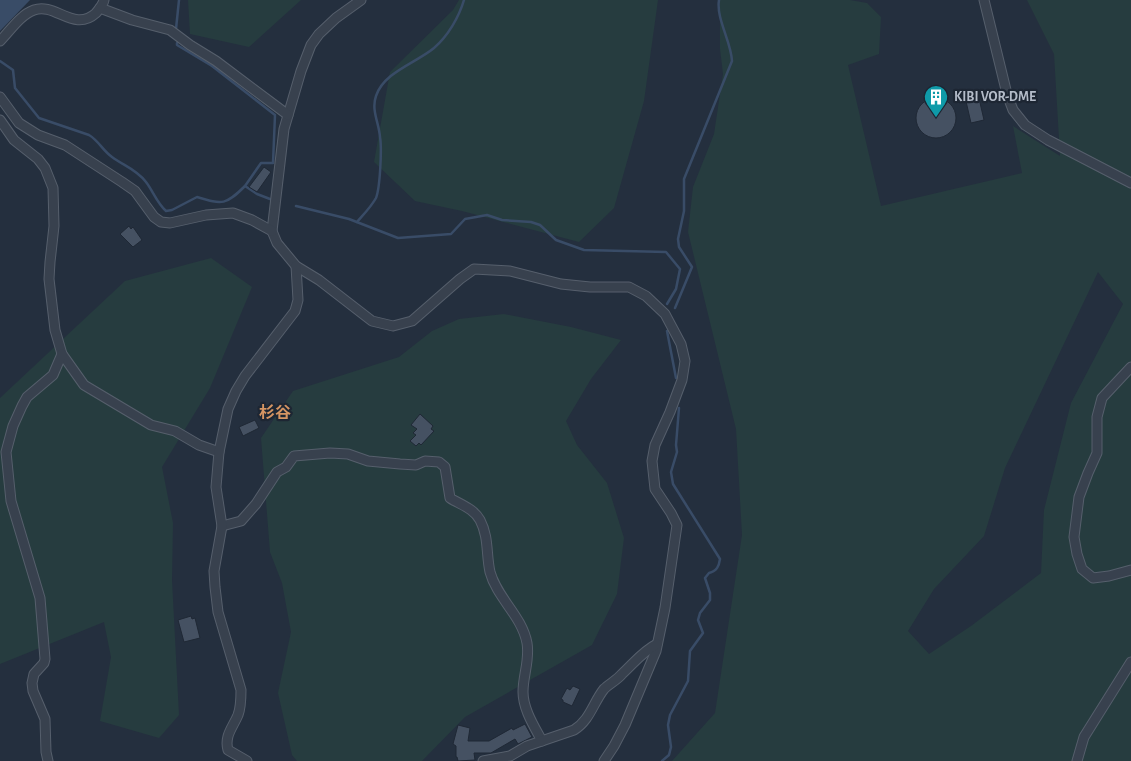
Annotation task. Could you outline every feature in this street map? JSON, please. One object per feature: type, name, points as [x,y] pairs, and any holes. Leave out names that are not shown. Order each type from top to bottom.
[{"type":"street","points":[[361,0],[336,18],[319,34],[311,45],[301,71],[284,129],[272,231],[277,243],[296,266],[319,280],[372,321],[393,326],[412,321],[460,279],[474,270],[510,271],[561,284],[590,287],[629,287],[646,296],[665,314],[681,344],[685,361],[682,380],[655,445],[652,461],[655,489],[677,525],[673,563],[658,644],[624,725],[604,761]]},
{"type":"street","points":[[984,0],[1007,94],[1013,110],[1025,125],[1048,140],[1131,183]]},
{"type":"street","points":[[0,42],[24,16],[35,10],[43,9],[74,20],[82,20],[95,14],[102,4],[132,20],[170,30],[216,61],[288,115]]},
{"type":"street","points":[[1,101],[19,123],[38,135],[65,145],[135,191],[154,216],[161,222],[170,223],[206,215],[233,213],[252,220],[272,231]]},
{"type":"street","points":[[0,120],[14,140],[38,159],[45,168],[53,188],[54,226],[49,279],[55,330],[62,354],[84,385],[151,424],[175,431],[199,445],[219,452]]},
{"type":"street","points":[[247,761],[228,750],[226,743],[227,736],[238,714],[241,703],[241,690],[218,612],[215,587],[214,571],[222,526],[216,487],[219,452],[228,409],[236,391],[245,376],[295,312],[298,300],[296,266]]},
{"type":"street","points":[[48,761],[45,719],[33,691],[32,682],[34,674],[44,664],[45,659],[40,598],[11,501],[6,452],[13,426],[22,406],[27,398],[53,376],[62,354]]},
{"type":"street","points":[[1131,368],[1102,398],[1098,417],[1097,453],[1079,497],[1074,537],[1082,569],[1093,578],[1131,570]]},
{"type":"street","points":[[222,526],[241,520],[256,504],[277,472],[286,467],[294,456],[330,453],[348,454],[368,461],[400,464],[416,465],[425,461],[439,462],[445,467],[450,498],[459,504],[469,507],[479,519],[486,533],[490,572],[520,623],[526,641],[528,660],[523,691],[524,704],[542,741]]},
{"type":"street","points":[[483,761],[510,756],[527,746],[581,726],[603,690],[622,675],[647,649],[658,644]]},
{"type":"street","points":[[1077,761],[1084,737],[1131,662]]},
{"type":"green space","points":[[188,0],[301,0],[249,47],[190,34]]},
{"type":"green space","points":[[459,0],[658,0],[644,101],[614,208],[579,242],[462,211],[415,201],[374,162],[390,72],[453,10]]},
{"type":"green space","points":[[720,0],[850,0],[867,3],[881,17],[879,54],[848,65],[881,206],[1022,173],[1013,126],[1060,156],[1054,54],[1027,0],[1131,0],[1131,761],[672,761],[715,713],[742,535],[736,429],[688,232],[693,187],[714,134],[723,74],[720,49]],"holes":[[[1098,272],[1123,304],[1071,403],[1044,510],[1041,573],[971,626],[929,654],[908,631],[934,589],[984,536],[1005,468]]]},
{"type":"green space","points":[[211,258],[252,287],[210,388],[162,467],[173,523],[172,580],[179,715],[159,738],[100,721],[111,657],[104,622],[0,664],[0,398],[125,281]]},
{"type":"green space","points":[[504,314],[571,327],[621,340],[591,379],[566,421],[577,445],[607,483],[624,538],[617,594],[592,645],[465,717],[422,761],[297,761],[292,755],[278,693],[291,632],[282,583],[270,552],[261,438],[293,391],[399,357],[432,331],[459,319]]},
{"type":"water","points":[[0,0],[30,0],[0,31]]},
{"type":"building","points":[[978,94],[984,120],[971,123],[965,97]]},
{"type":"building","name":"KIBI VOR-DME","points":[[936,98],[950,104],[956,118],[950,132],[936,138],[922,132],[916,118],[922,104]]},
{"type":"building","points":[[264,167],[271,172],[257,192],[249,187]]},
{"type":"building","points":[[129,226],[131,229],[133,227],[142,240],[133,247],[120,234]]},
{"type":"building","points":[[420,414],[433,426],[431,429],[434,431],[421,445],[419,443],[416,446],[410,441],[416,435],[413,433],[417,429],[411,425]]},
{"type":"building","points":[[255,420],[259,428],[243,436],[239,427]]},
{"type":"building","points":[[191,616],[192,619],[195,618],[200,638],[184,642],[178,620]]},
{"type":"building","points":[[573,686],[580,689],[572,706],[561,699],[567,688],[570,690]]},
{"type":"building","points":[[525,724],[532,737],[518,744],[515,739],[491,753],[474,753],[475,760],[458,761],[456,746],[453,744],[458,725],[470,728],[468,741],[489,741],[512,728],[513,730]]},
{"type":"waterway","points":[[176,29],[179,0]]},
{"type":"waterway","points":[[357,222],[376,198],[379,186],[381,143],[374,106],[376,96],[386,80],[393,74],[427,53],[444,38],[459,13],[464,0]]},
{"type":"waterway","points":[[675,308],[692,267],[679,247],[678,239],[684,211],[684,179],[732,61],[720,15],[719,0]]},
{"type":"waterway","points":[[177,43],[177,45],[212,66],[275,115],[273,163],[261,163],[245,186]]},
{"type":"waterway","points":[[0,61],[13,70],[15,88],[39,118],[92,137],[109,155],[142,178],[166,211],[172,210],[197,197],[224,202],[245,186],[257,194],[270,199]]},
{"type":"waterway","points":[[296,206],[349,219],[398,238],[451,234],[465,219],[487,215],[502,220],[531,222],[540,225],[556,240],[584,250],[666,252],[680,269],[676,289],[667,304]]},
{"type":"waterway","points":[[667,331],[676,378]]},
{"type":"waterway","points":[[662,761],[669,755],[671,747],[668,725],[670,715],[688,681],[690,651],[703,633],[698,620],[700,613],[710,600],[710,593],[705,578],[717,568],[720,559],[673,484],[671,472],[677,452],[679,408]]},
{"type":"place","name":"KIBI VOR-DME","points":[[936,118]]},
{"type":"district","name":"杉谷","points":[[275,413]]}]
